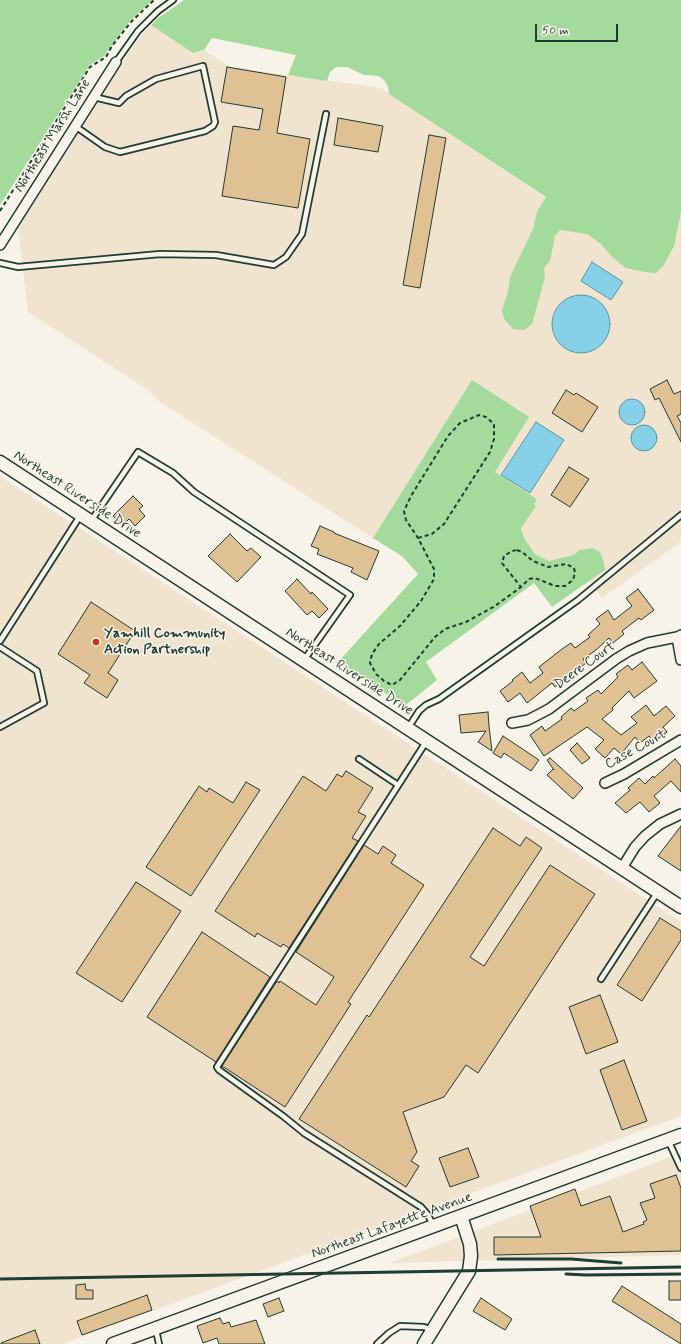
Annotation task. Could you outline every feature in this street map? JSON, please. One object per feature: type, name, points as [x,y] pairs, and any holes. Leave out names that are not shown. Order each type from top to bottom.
[{"type":"street","name":"Northeast Marsh Lane","points":[[0,245],[116,62]]},
{"type":"street","name":"Northeast Riverside Drive","points":[[0,462],[681,907]]},
{"type":"street","points":[[679,636],[681,660]]},
{"type":"street","name":"Deere Court","points":[[512,723],[528,720],[549,709],[629,651],[647,643],[679,636]]},
{"type":"street","name":"Case Court","points":[[605,783],[624,774],[681,740]]},
{"type":"street","points":[[622,868],[635,847],[645,836],[660,824],[681,814]]},
{"type":"street","name":"Northeast Lafayette Avenue","points":[[113,1344],[681,1135]]},
{"type":"street","points":[[424,1344],[469,1271],[471,1256],[470,1244],[462,1216]]},
{"type":"lane","points":[[116,62],[138,31],[158,11],[174,0]]},
{"type":"lane","points":[[75,126],[105,147],[120,152],[205,131],[215,122],[203,66],[156,79],[126,96],[119,103],[94,97]]},
{"type":"lane","points":[[0,263],[18,267],[167,254],[216,255],[274,265],[286,257],[302,234],[326,114]]},
{"type":"lane","points":[[0,641],[86,518],[138,452],[173,473],[194,492],[350,595],[304,660]]},
{"type":"lane","points":[[408,728],[419,711],[426,705],[439,699],[578,600],[681,515]]},
{"type":"lane","points":[[0,648],[36,671],[44,703],[0,727]]},
{"type":"lane","points":[[427,741],[217,1067],[304,1133],[421,1207],[428,1215],[434,1226]]},
{"type":"lane","points":[[359,760],[398,785]]},
{"type":"lane","points":[[602,979],[658,892]]},
{"type":"lane","points":[[668,1140],[681,1168]]},
{"type":"lane","points":[[377,1344],[389,1333],[400,1326],[424,1327],[432,1330]]},
{"type":"lane","points":[[155,1328],[159,1344]]},
{"type":"path","points":[[0,211],[90,67],[106,57],[112,46],[131,22],[154,0]]},
{"type":"path","points":[[418,538],[432,534],[444,524],[490,452],[494,439],[494,424],[486,417],[478,415],[460,423],[448,436],[411,496],[404,511],[406,520],[418,538],[434,569],[434,579],[421,601],[400,626],[379,644],[372,654],[370,663],[376,674],[384,682],[392,685],[400,680],[435,637],[445,629],[466,622],[495,606],[521,587],[529,580],[535,578],[555,586],[565,586],[573,580],[575,573],[574,568],[566,564],[548,567],[533,560],[522,552],[517,550],[512,551],[504,556],[502,563],[521,587]]},
{"type":"shaded area","points":[[151,25],[193,53],[204,50],[230,67],[381,88],[546,198],[681,153],[681,542],[602,598],[590,581],[605,570],[600,552],[592,548],[579,550],[575,555],[549,561],[535,554],[524,538],[521,528],[535,506],[534,505],[537,499],[495,472],[472,381],[373,538],[157,400],[148,390],[28,312],[18,226],[129,52]]},
{"type":"shaded area","points":[[0,476],[681,922],[681,1116],[63,1344],[0,1344]]},
{"type":"shaded area","points":[[681,1153],[681,1255],[390,1263]]},
{"type":"green space","points":[[0,0],[153,0],[129,22],[104,56],[90,65],[0,205]]},
{"type":"green space","points":[[184,0],[681,0],[681,212],[674,246],[663,266],[656,273],[645,272],[626,268],[613,258],[601,244],[587,234],[560,230],[555,236],[550,261],[544,268],[545,277],[532,324],[524,330],[513,329],[504,319],[502,310],[508,292],[510,277],[533,229],[537,212],[546,197],[389,94],[388,87],[384,80],[378,76],[364,75],[347,67],[336,67],[330,72],[327,81],[288,75],[296,55],[212,38],[204,50],[193,53],[151,25],[158,18]]},
{"type":"green space","points":[[472,380],[529,417],[495,472],[537,499],[534,505],[536,506],[521,528],[524,538],[535,554],[549,561],[574,555],[579,550],[592,548],[600,552],[605,570],[552,607],[534,583],[426,662],[437,680],[406,705],[403,705],[338,662],[418,574],[403,557],[373,538]]},
{"type":"water","points":[[592,262],[623,282],[611,300],[581,281]]},
{"type":"water","points":[[575,295],[587,295],[597,299],[606,308],[610,318],[610,330],[602,345],[587,353],[575,353],[565,349],[556,340],[552,330],[552,318],[556,308],[565,299]]},
{"type":"water","points":[[632,399],[641,403],[645,412],[641,421],[632,425],[623,421],[619,412],[623,403]]},
{"type":"water","points":[[536,422],[564,440],[530,493],[501,475]]},
{"type":"water","points":[[644,425],[653,429],[657,438],[653,447],[644,451],[635,447],[631,438],[635,429]]},
{"type":"building","points":[[227,67],[286,77],[277,133],[310,139],[298,208],[222,196],[233,126],[259,130],[263,109],[221,102]]},
{"type":"building","points":[[338,118],[383,126],[378,152],[334,145]]},
{"type":"building","points":[[429,135],[446,138],[420,288],[403,285]]},
{"type":"building","points":[[667,380],[674,394],[681,391],[681,414],[677,416],[681,423],[681,442],[659,398],[655,400],[650,389]]},
{"type":"building","points":[[566,390],[574,395],[576,393],[598,407],[582,432],[552,413]]},
{"type":"building","points":[[569,467],[589,479],[570,507],[551,495]]},
{"type":"building","points":[[133,496],[143,506],[139,509],[145,516],[135,526],[129,519],[123,525],[113,516]]},
{"type":"building","points":[[320,526],[379,551],[367,580],[351,572],[353,568],[317,554],[319,549],[311,546]]},
{"type":"building","points":[[230,534],[247,551],[251,548],[261,557],[237,582],[208,556]]},
{"type":"building","points":[[297,579],[328,609],[319,618],[312,611],[307,615],[285,591]]},
{"type":"building","points":[[638,589],[654,610],[641,620],[639,618],[622,631],[624,634],[613,643],[609,638],[583,659],[586,663],[555,687],[552,683],[527,703],[520,693],[508,702],[500,691],[513,681],[512,680],[522,672],[530,683],[543,673],[539,667],[562,649],[571,643],[575,648],[590,637],[588,635],[600,624],[596,619],[608,610],[614,620],[632,606],[626,598]]},
{"type":"building","name":"Yamhill Community Action Partnership","points":[[91,602],[135,631],[108,673],[118,680],[107,698],[84,683],[90,675],[58,654]]},
{"type":"building","points":[[642,662],[657,681],[634,698],[629,691],[612,708],[613,710],[602,719],[621,735],[637,723],[631,717],[646,705],[654,716],[666,706],[675,716],[663,727],[667,732],[654,742],[649,736],[640,743],[635,737],[621,754],[614,748],[605,758],[595,749],[604,740],[587,727],[544,756],[530,735],[542,726],[545,731],[562,719],[561,717],[571,708],[574,711],[588,701],[586,698],[598,690],[601,694],[618,677],[616,674],[628,665],[632,670]]},
{"type":"building","points":[[488,712],[492,751],[478,742],[486,731],[461,733],[459,715]]},
{"type":"building","points":[[503,736],[539,760],[531,771],[504,753],[501,758],[493,753]]},
{"type":"building","points":[[577,743],[590,758],[582,764],[570,750]]},
{"type":"building","points":[[550,758],[583,788],[573,799],[547,775],[553,769],[554,770],[547,760]]},
{"type":"building","points":[[675,759],[681,766],[681,792],[671,781],[654,796],[660,803],[649,812],[640,802],[626,813],[615,803],[630,790],[628,788],[639,778],[645,784]]},
{"type":"building","points":[[346,771],[373,788],[358,812],[366,816],[352,838],[358,841],[289,948],[283,944],[281,947],[257,933],[255,937],[215,911],[303,776],[326,791],[337,774],[342,777]]},
{"type":"building","points":[[246,782],[260,790],[191,896],[146,867],[199,786],[207,792],[209,788],[233,803]]},
{"type":"building","points":[[681,826],[681,871],[658,856]]},
{"type":"building","points":[[493,828],[520,846],[526,837],[542,848],[470,957],[484,966],[550,865],[595,894],[478,1073],[466,1065],[444,1097],[403,1112],[417,1152],[411,1161],[419,1166],[406,1187],[299,1119],[367,1015],[369,1017]]},
{"type":"building","points":[[364,845],[378,854],[383,846],[396,855],[391,863],[424,885],[348,1002],[351,1004],[285,1107],[222,1066],[277,981],[279,983],[280,981],[316,1005],[334,977],[296,952]]},
{"type":"building","points":[[136,882],[181,911],[122,1002],[76,973]]},
{"type":"building","points":[[660,918],[681,931],[681,940],[642,1001],[617,985]]},
{"type":"building","points":[[202,932],[270,977],[216,1062],[147,1017]]},
{"type":"building","points":[[600,995],[618,1042],[586,1054],[569,1007]]},
{"type":"building","points":[[624,1060],[647,1121],[622,1130],[600,1070]]},
{"type":"building","points":[[468,1148],[479,1177],[450,1187],[439,1158]]},
{"type":"building","points":[[676,1175],[681,1188],[681,1251],[494,1255],[494,1237],[541,1237],[530,1206],[575,1189],[581,1206],[610,1196],[623,1232],[644,1224],[643,1222],[647,1220],[640,1203],[655,1198],[650,1184]]},
{"type":"building","points":[[669,1281],[681,1281],[681,1300],[669,1300]]},
{"type":"building","points":[[85,1284],[86,1290],[93,1290],[93,1299],[76,1299],[76,1285]]},
{"type":"building","points":[[622,1286],[681,1324],[681,1344],[612,1301]]},
{"type":"building","points":[[147,1295],[152,1310],[82,1335],[77,1321]]},
{"type":"building","points":[[279,1298],[284,1311],[268,1317],[263,1304]]},
{"type":"building","points":[[481,1298],[512,1319],[505,1330],[473,1311]]},
{"type":"building","points":[[220,1318],[223,1324],[229,1322],[231,1327],[256,1320],[265,1344],[219,1344],[217,1338],[203,1343],[197,1326]]},
{"type":"building","points":[[35,1330],[40,1344],[1,1344],[1,1343]]},
{"type":"railway","points":[[498,1259],[571,1259],[621,1263]]},
{"type":"railway","points":[[0,1279],[681,1267]]},
{"type":"railway","points":[[566,1274],[681,1274]]},
{"type":"place","name":"Yamhill Community Action Partnership","points":[[96,642]]}]
